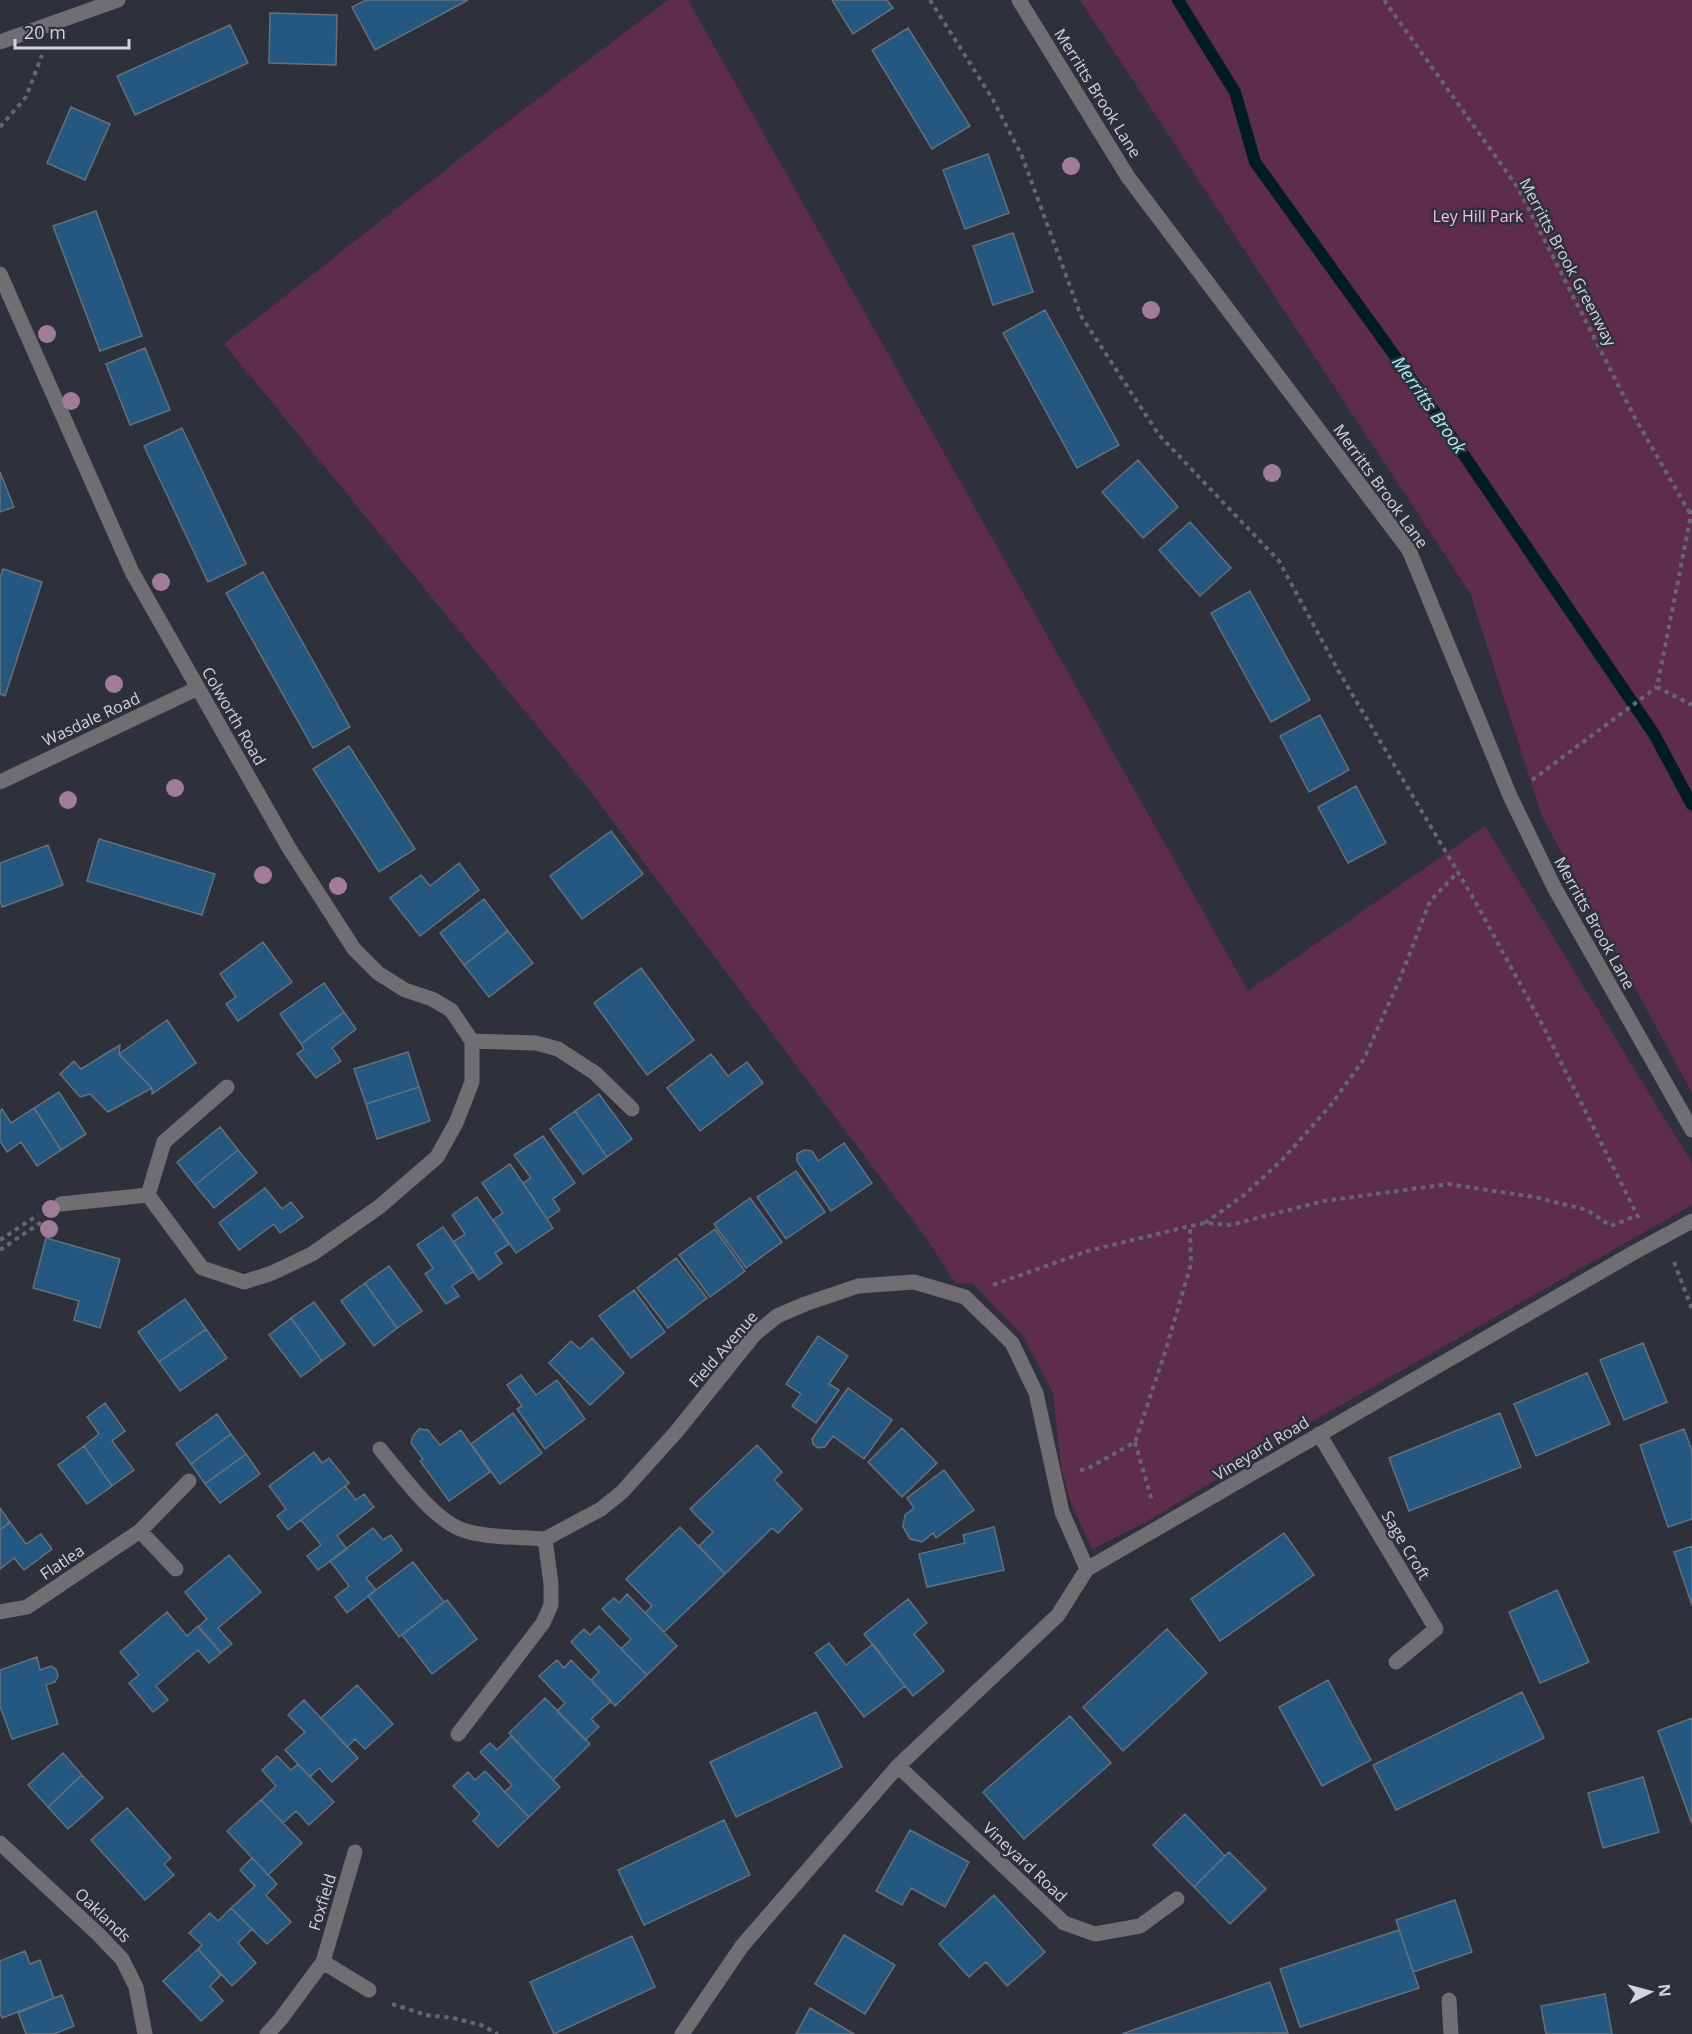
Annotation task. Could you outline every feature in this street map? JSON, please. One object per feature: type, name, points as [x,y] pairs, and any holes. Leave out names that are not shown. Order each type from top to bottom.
[{"type":"street","points":[[0,42],[118,0]]},
{"type":"street","name":"Merritts Brook Lane","points":[[1019,0],[1128,177],[1409,550],[1510,796],[1554,887],[1692,1131]]},
{"type":"street","name":"Colworth Road","points":[[0,274],[132,572],[289,848],[354,949],[378,973],[405,990],[432,999],[451,1010],[472,1041]]},
{"type":"street","name":"Wasdale Road","points":[[0,782],[198,688]]},
{"type":"street","points":[[148,1196],[202,1268],[244,1282],[272,1273],[312,1254],[379,1207],[437,1157],[456,1123],[472,1082],[472,1041],[536,1043],[558,1050],[595,1073],[632,1109]]},
{"type":"street","points":[[148,1196],[164,1142],[227,1087]]},
{"type":"street","points":[[61,1204],[148,1196]]},
{"type":"street","name":"Vineyard Road","points":[[682,2034],[742,1946],[898,1766],[1058,1615],[1087,1569],[1692,1221]]},
{"type":"street","name":"Field Avenue","points":[[545,1539],[601,1509],[622,1492],[677,1431],[754,1335],[777,1316],[858,1286],[914,1282],[964,1298],[1012,1343],[1036,1393],[1062,1512],[1087,1569]]},
{"type":"street","name":"Sage Croft","points":[[1319,1434],[1436,1629],[1396,1662]]},
{"type":"street","points":[[380,1449],[439,1517],[466,1531],[478,1534],[545,1539],[551,1584],[551,1605],[537,1634],[458,1734]]},
{"type":"street","name":"Flatlea","points":[[0,1612],[27,1607],[140,1531],[189,1481]]},
{"type":"street","points":[[140,1531],[176,1569]]},
{"type":"street","name":"Vineyard Road","points":[[898,1766],[1064,1923],[1095,1934],[1140,1926],[1177,1899]]},
{"type":"street","name":"Oaklands","points":[[0,1843],[122,1959],[136,1987],[146,2034]]},
{"type":"street","name":"Foxfield","points":[[267,2034],[280,2020],[322,1962],[355,1852]]},
{"type":"street","points":[[322,1962],[369,1990]]},
{"type":"street","points":[[1449,2000],[1451,2034]]},
{"type":"path","points":[[930,0],[992,98],[1022,156],[1081,316],[1159,435],[1279,561],[1339,672],[1458,872],[1543,1026],[1638,1215],[1649,1245]]},
{"type":"path","name":"Merritts Brook Greenway","points":[[1384,0],[1518,188],[1635,418],[1691,513]]},
{"type":"path","points":[[0,127],[26,97],[56,21]]},
{"type":"path","points":[[1510,796],[1657,687],[1691,513]]},
{"type":"path","points":[[1657,687],[1692,705]]},
{"type":"path","points":[[1205,1223],[1244,1195],[1282,1160],[1330,1106],[1364,1059],[1399,981],[1430,901],[1458,872]]},
{"type":"path","points":[[964,1298],[1005,1279],[1088,1251],[1190,1226],[1205,1223],[1230,1225],[1324,1201],[1448,1184],[1534,1197],[1587,1210],[1611,1226],[1638,1215]]},
{"type":"path","points":[[0,1240],[39,1214],[61,1204]]},
{"type":"path","points":[[0,1250],[44,1220],[61,1204]]},
{"type":"path","points":[[1160,1529],[1135,1442],[1166,1349],[1191,1263],[1190,1226]]},
{"type":"path","points":[[1664,1236],[1692,1309]]},
{"type":"path","points":[[1053,1476],[1087,1469],[1135,1442]]},
{"type":"path","points":[[369,1990],[385,2002],[426,2015],[453,2018],[481,2025],[498,2034]]},
{"type":"green space","points":[[668,0],[688,0],[1248,991],[1485,826],[1692,1163],[1692,1205],[1313,1421],[1146,1522],[1092,1549],[1070,1501],[1061,1466],[1053,1393],[1023,1336],[972,1283],[956,1284],[924,1235],[588,788],[224,344],[486,138]]},
{"type":"green space","name":"Ley Hill Park","points":[[1080,0],[1692,0],[1692,1093],[1542,816],[1470,593]]},
{"type":"building","points":[[366,0],[468,0],[375,50],[352,7]]},
{"type":"building","points":[[832,0],[887,0],[893,8],[853,34]]},
{"type":"building","points":[[270,13],[337,15],[336,65],[269,63]]},
{"type":"building","points":[[230,25],[248,63],[135,115],[117,76]]},
{"type":"building","points":[[908,28],[970,126],[932,149],[872,50]]},
{"type":"building","points":[[71,107],[110,124],[85,180],[47,163]]},
{"type":"building","points":[[988,154],[1009,213],[965,229],[943,170]]},
{"type":"building","points":[[96,211],[142,336],[100,351],[53,226]]},
{"type":"building","points":[[1013,233],[1033,292],[993,305],[973,246]]},
{"type":"building","points":[[1045,310],[1119,445],[1077,468],[1003,333]]},
{"type":"building","points":[[145,348],[170,410],[130,425],[106,364]]},
{"type":"building","points":[[182,428],[246,564],[208,582],[144,446]]},
{"type":"building","points":[[1138,460],[1178,507],[1143,538],[1102,492]]},
{"type":"building","points":[[0,472],[14,507],[0,512]]},
{"type":"building","points":[[1190,522],[1231,568],[1200,596],[1159,550]]},
{"type":"building","points":[[3,569],[42,582],[5,696],[0,694],[0,578]]},
{"type":"building","points":[[263,572],[350,727],[313,748],[226,593]]},
{"type":"building","points":[[1250,591],[1310,700],[1271,722],[1211,613]]},
{"type":"building","points":[[1320,715],[1349,770],[1309,792],[1280,736]]},
{"type":"building","points":[[349,746],[415,849],[379,872],[313,769]]},
{"type":"building","points":[[1356,786],[1386,843],[1348,863],[1318,807]]},
{"type":"building","points":[[611,831],[643,874],[582,919],[550,876]]},
{"type":"building","points":[[99,839],[215,874],[202,915],[87,881]]},
{"type":"building","points":[[48,845],[63,885],[2,907],[0,863]]},
{"type":"building","points":[[459,863],[479,890],[420,936],[390,898],[421,875],[430,886]]},
{"type":"building","points":[[484,899],[508,931],[464,965],[440,933]]},
{"type":"building","points":[[508,931],[533,963],[489,997],[464,965]]},
{"type":"building","points":[[263,942],[292,982],[238,1021],[226,1004],[236,997],[220,974]]},
{"type":"building","points":[[641,968],[694,1040],[647,1075],[594,1003]]},
{"type":"building","points":[[324,983],[344,1012],[301,1044],[280,1014]]},
{"type":"building","points":[[344,1012],[356,1029],[332,1048],[341,1061],[316,1078],[297,1054],[304,1049],[301,1044]]},
{"type":"building","points":[[167,1020],[196,1063],[152,1094],[152,1088],[119,1054]]},
{"type":"building","points":[[120,1045],[119,1054],[152,1088],[108,1112],[90,1094],[80,1097],[60,1074],[74,1061],[81,1069]]},
{"type":"building","points":[[408,1052],[419,1087],[366,1104],[354,1069]]},
{"type":"building","points":[[711,1054],[728,1076],[747,1062],[763,1083],[700,1131],[667,1088]]},
{"type":"building","points":[[419,1087],[430,1121],[377,1139],[366,1104]]},
{"type":"building","points":[[59,1092],[86,1134],[61,1150],[34,1108]]},
{"type":"building","points":[[599,1094],[632,1139],[607,1157],[575,1111]]},
{"type":"building","points":[[34,1108],[61,1150],[37,1166],[21,1142],[7,1152],[0,1141],[0,1111],[2,1109],[11,1123]]},
{"type":"building","points":[[575,1111],[607,1157],[583,1174],[550,1129]]},
{"type":"building","points":[[220,1127],[238,1150],[195,1185],[177,1162]]},
{"type":"building","points":[[543,1136],[575,1183],[553,1199],[560,1210],[547,1219],[523,1183],[531,1178],[514,1155]]},
{"type":"building","points":[[844,1143],[872,1183],[831,1211],[797,1161],[797,1154],[804,1150],[812,1151],[818,1161]]},
{"type":"building","points":[[238,1150],[257,1173],[214,1208],[195,1185]]},
{"type":"building","points":[[510,1164],[553,1228],[516,1253],[493,1220],[503,1213],[482,1183]]},
{"type":"building","points":[[796,1171],[825,1212],[786,1239],[757,1197]]},
{"type":"building","points":[[265,1188],[282,1209],[291,1202],[303,1217],[280,1233],[274,1224],[239,1250],[219,1223]]},
{"type":"building","points":[[477,1197],[509,1244],[495,1253],[502,1263],[479,1280],[453,1242],[465,1234],[452,1215]]},
{"type":"building","points":[[750,1198],[782,1242],[746,1268],[714,1224]]},
{"type":"building","points":[[443,1227],[474,1271],[452,1286],[459,1296],[446,1304],[425,1274],[433,1268],[417,1245]]},
{"type":"building","points":[[715,1229],[745,1271],[710,1297],[679,1255]]},
{"type":"building","points":[[46,1238],[120,1259],[100,1328],[74,1320],[79,1301],[33,1288]]},
{"type":"building","points":[[676,1258],[707,1298],[668,1328],[637,1288]]},
{"type":"building","points":[[389,1266],[422,1311],[397,1328],[365,1283]]},
{"type":"building","points":[[365,1283],[397,1328],[374,1346],[341,1301]]},
{"type":"building","points":[[634,1290],[665,1332],[631,1358],[599,1316]]},
{"type":"building","points":[[185,1299],[206,1329],[159,1362],[138,1332]]},
{"type":"building","points":[[314,1302],[345,1344],[322,1361],[291,1318]]},
{"type":"building","points":[[291,1318],[322,1361],[301,1377],[269,1335]]},
{"type":"building","points":[[206,1329],[227,1358],[180,1391],[159,1362]]},
{"type":"building","points":[[818,1336],[848,1356],[829,1384],[839,1390],[816,1423],[792,1406],[801,1394],[786,1384]]},
{"type":"building","points":[[592,1338],[624,1373],[590,1405],[549,1363],[571,1341],[580,1349]]},
{"type":"building","points":[[1643,1343],[1667,1402],[1624,1420],[1600,1360]]},
{"type":"building","points":[[1587,1373],[1610,1424],[1536,1456],[1514,1404]]},
{"type":"building","points":[[521,1375],[536,1395],[557,1380],[585,1419],[545,1449],[517,1409],[522,1406],[507,1385]]},
{"type":"building","points":[[848,1388],[892,1420],[864,1459],[833,1436],[825,1447],[818,1448],[813,1444],[812,1439]]},
{"type":"building","points":[[105,1403],[125,1431],[112,1441],[134,1470],[112,1486],[84,1446],[99,1434],[87,1417]]},
{"type":"building","points":[[513,1413],[542,1453],[500,1484],[471,1444]]},
{"type":"building","points":[[1500,1413],[1521,1467],[1409,1511],[1389,1458]]},
{"type":"building","points":[[217,1414],[231,1434],[191,1464],[176,1444]]},
{"type":"building","points":[[902,1428],[937,1463],[902,1497],[868,1462]]},
{"type":"building","points":[[419,1429],[428,1430],[440,1445],[461,1430],[490,1472],[449,1501],[420,1461],[423,1459],[411,1443]]},
{"type":"building","points":[[1684,1429],[1692,1451],[1692,1519],[1668,1527],[1640,1445]]},
{"type":"building","points":[[231,1434],[246,1454],[205,1484],[191,1464]]},
{"type":"building","points":[[757,1445],[782,1472],[774,1480],[802,1509],[778,1533],[772,1528],[725,1574],[699,1546],[713,1532],[690,1509]]},
{"type":"building","points":[[84,1446],[112,1486],[87,1504],[58,1465]]},
{"type":"building","points":[[314,1452],[322,1463],[329,1458],[349,1483],[288,1530],[277,1516],[286,1509],[269,1486]]},
{"type":"building","points":[[246,1454],[260,1474],[220,1503],[205,1484]]},
{"type":"building","points":[[944,1470],[974,1510],[936,1538],[933,1533],[922,1542],[910,1539],[903,1527],[905,1515],[914,1508],[907,1498]]},
{"type":"building","points":[[345,1486],[356,1500],[364,1494],[374,1507],[337,1536],[347,1549],[318,1570],[307,1556],[321,1545],[301,1520]]},
{"type":"building","points":[[0,1508],[10,1522],[0,1530]]},
{"type":"building","points":[[10,1522],[26,1544],[41,1534],[52,1549],[24,1570],[14,1558],[0,1569],[0,1530]]},
{"type":"building","points":[[680,1527],[725,1574],[664,1632],[645,1613],[652,1606],[626,1579]]},
{"type":"building","points":[[994,1527],[1004,1570],[927,1587],[919,1554],[965,1543],[963,1535]]},
{"type":"building","points":[[373,1528],[383,1540],[391,1535],[402,1550],[366,1578],[376,1590],[347,1613],[335,1597],[349,1586],[330,1561]]},
{"type":"building","points":[[1284,1533],[1314,1575],[1220,1641],[1191,1599]]},
{"type":"building","points":[[1692,1546],[1692,1605],[1674,1552]]},
{"type":"building","points":[[229,1555],[261,1592],[218,1628],[232,1644],[221,1653],[198,1627],[207,1619],[185,1592]]},
{"type":"building","points":[[413,1562],[444,1602],[399,1637],[368,1596]]},
{"type":"building","points":[[1557,1590],[1589,1662],[1540,1683],[1509,1612]]},
{"type":"building","points":[[627,1594],[677,1646],[647,1675],[621,1649],[631,1639],[602,1609],[614,1598],[619,1603]]},
{"type":"building","points":[[908,1599],[927,1623],[914,1634],[944,1671],[913,1696],[864,1634]]},
{"type":"building","points":[[447,1600],[477,1639],[432,1674],[402,1635]]},
{"type":"building","points":[[167,1612],[187,1636],[198,1626],[221,1653],[209,1663],[198,1650],[156,1686],[168,1700],[153,1712],[129,1683],[139,1675],[120,1652]]},
{"type":"building","points":[[599,1626],[647,1675],[615,1706],[591,1680],[599,1672],[571,1642],[584,1629],[590,1635]]},
{"type":"building","points":[[1167,1629],[1207,1673],[1123,1751],[1083,1707]]},
{"type":"building","points":[[829,1643],[846,1665],[873,1644],[905,1686],[864,1717],[815,1653]]},
{"type":"building","points":[[37,1657],[40,1670],[51,1666],[56,1669],[58,1676],[55,1682],[46,1685],[58,1724],[12,1739],[0,1706],[0,1670]]},
{"type":"building","points":[[557,1660],[564,1668],[571,1660],[611,1701],[591,1719],[599,1727],[585,1740],[557,1711],[565,1703],[539,1676]]},
{"type":"building","points":[[1328,1680],[1371,1760],[1322,1786],[1279,1707]]},
{"type":"building","points":[[357,1685],[393,1724],[365,1749],[355,1739],[347,1747],[321,1718]]},
{"type":"building","points":[[1522,1692],[1544,1738],[1396,1810],[1373,1765]]},
{"type":"building","points":[[545,1698],[590,1744],[553,1780],[509,1733]]},
{"type":"building","points":[[304,1700],[358,1758],[332,1782],[319,1768],[310,1777],[285,1750],[305,1732],[288,1715]]},
{"type":"building","points":[[816,1712],[842,1767],[736,1817],[710,1762]]},
{"type":"building","points":[[1070,1716],[1111,1763],[1024,1839],[983,1792]]},
{"type":"building","points":[[1692,1718],[1692,1824],[1658,1731]]},
{"type":"building","points":[[511,1736],[560,1787],[529,1817],[505,1792],[512,1785],[480,1752],[490,1743],[497,1750]]},
{"type":"building","points":[[63,1753],[82,1775],[48,1807],[28,1785]]},
{"type":"building","points":[[277,1756],[291,1770],[298,1764],[334,1802],[309,1825],[296,1811],[283,1823],[261,1800],[276,1786],[262,1770]]},
{"type":"building","points":[[485,1771],[529,1817],[498,1847],[473,1821],[480,1814],[453,1786],[468,1772],[475,1780]]},
{"type":"building","points":[[82,1775],[103,1798],[68,1829],[48,1807]]},
{"type":"building","points":[[1643,1777],[1659,1832],[1603,1848],[1588,1793]]},
{"type":"building","points":[[261,1800],[302,1843],[268,1875],[227,1831]]},
{"type":"building","points":[[127,1808],[171,1858],[164,1864],[174,1875],[145,1900],[91,1840]]},
{"type":"building","points":[[1185,1814],[1225,1856],[1194,1887],[1153,1845]]},
{"type":"building","points":[[724,1820],[750,1875],[644,1925],[618,1870]]},
{"type":"building","points":[[910,1830],[969,1862],[945,1907],[911,1888],[902,1905],[876,1891]]},
{"type":"building","points":[[1229,1852],[1266,1889],[1230,1924],[1194,1887]]},
{"type":"building","points":[[252,1858],[277,1884],[266,1895],[291,1922],[267,1944],[231,1908],[255,1886],[240,1870]]},
{"type":"building","points":[[994,1895],[1045,1952],[1007,1986],[986,1962],[969,1977],[939,1944]]},
{"type":"building","points":[[1455,1900],[1472,1952],[1413,1972],[1396,1920]]},
{"type":"building","points":[[231,1908],[252,1929],[238,1943],[256,1963],[232,1986],[198,1949],[202,1945],[189,1933],[210,1913],[218,1921]]},
{"type":"building","points":[[1399,1930],[1419,1988],[1300,2027],[1280,1969]]},
{"type":"building","points":[[844,1935],[895,1965],[865,2014],[815,1984]]},
{"type":"building","points":[[632,1936],[655,1987],[554,2034],[530,1982]]},
{"type":"building","points":[[198,1949],[221,1975],[210,1986],[223,2001],[201,2021],[163,1981]]},
{"type":"building","points":[[25,1951],[30,1964],[40,1960],[54,1998],[2,2018],[0,2013],[0,1961]]},
{"type":"building","points":[[1270,1982],[1288,2033],[1122,2034]]},
{"type":"building","points":[[1605,1994],[1612,2034],[1546,2034],[1541,2006]]},
{"type":"building","points":[[62,1995],[74,2026],[54,2034],[26,2034],[18,2013]]},
{"type":"building","points":[[810,2008],[854,2034],[796,2034]]},
{"type":"waterway","name":"Merritts Brook","points":[[1178,0],[1235,92],[1255,162],[1423,395],[1654,734],[1692,805]]}]
